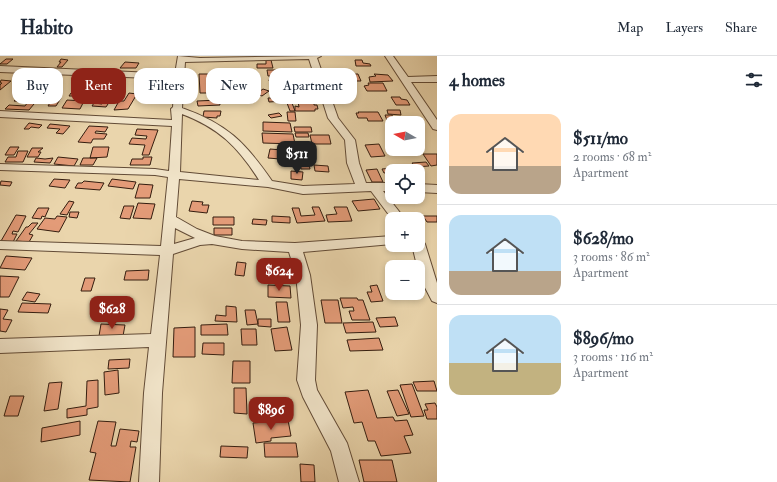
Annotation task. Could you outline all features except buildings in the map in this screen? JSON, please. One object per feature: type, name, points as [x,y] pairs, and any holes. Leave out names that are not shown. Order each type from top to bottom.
[{"type":"street","points":[[313,56],[333,118],[350,140],[353,162],[368,187],[392,212]]},
{"type":"street","points":[[180,68],[182,57],[200,60],[317,56]]},
{"type":"street","points":[[390,56],[405,80],[434,112],[437,127]]},
{"type":"street","points":[[0,69],[134,75]]},
{"type":"street","points":[[405,80],[437,78]]},
{"type":"street","points":[[149,482],[153,393],[174,176],[177,104]]},
{"type":"street","points":[[0,114],[176,116],[208,122],[223,131],[253,161],[268,184]]},
{"type":"street","points":[[0,167],[132,170],[174,176],[268,184],[303,190],[385,188]]},
{"type":"street","points":[[425,188],[437,189]]},
{"type":"street","points":[[170,219],[192,232],[212,240],[242,245],[295,248],[385,241]]},
{"type":"street","points":[[0,245],[167,251],[200,241],[212,240]]},
{"type":"street","points":[[295,248],[303,275],[309,325],[306,380],[309,392],[340,449],[349,482]]},
{"type":"street","points":[[421,252],[427,278],[437,297]]},
{"type":"street","points":[[0,346],[158,340]]}]
